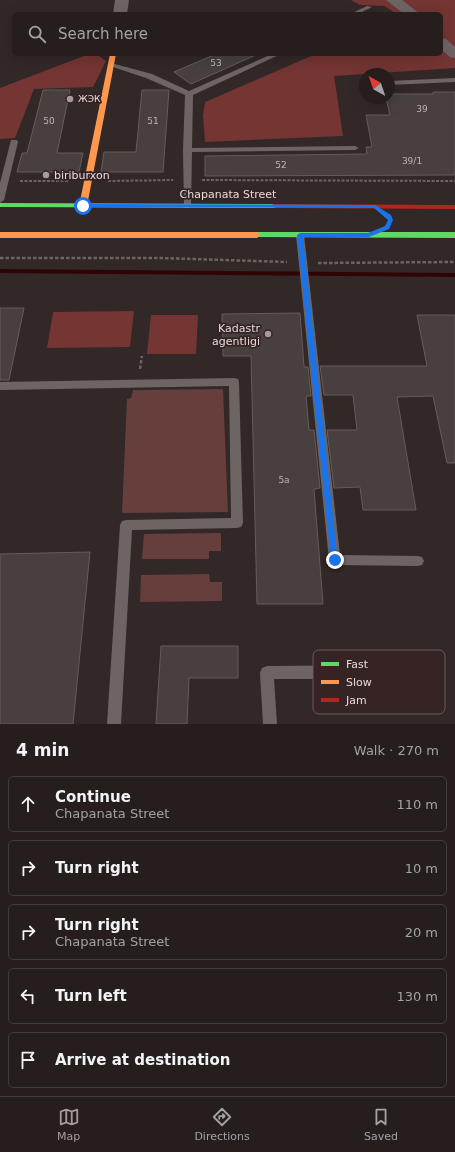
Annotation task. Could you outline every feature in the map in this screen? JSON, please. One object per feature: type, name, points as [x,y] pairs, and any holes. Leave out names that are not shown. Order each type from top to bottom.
[{"type":"main road","points":[[83,206],[113,56]]},
{"type":"main road","name":"Chapanata Street","points":[[0,205],[455,207]]},
{"type":"main road","points":[[369,235],[382,230],[389,220],[375,206]]},
{"type":"main road","points":[[0,236],[455,235]]},
{"type":"street","points":[[120,12],[122,0]]},
{"type":"street","points":[[393,0],[410,12]]},
{"type":"lane","points":[[358,12],[369,7]]},
{"type":"lane","points":[[111,65],[149,76],[189,94],[274,56]]},
{"type":"lane","points":[[395,83],[455,80]]},
{"type":"lane","points":[[187,206],[189,94]]},
{"type":"lane","points":[[0,200],[14,142]]},
{"type":"lane","points":[[187,150],[355,148]]},
{"type":"lane","points":[[300,235],[306,279],[335,560],[418,561]]},
{"type":"lane","points":[[0,386],[234,382],[237,523],[126,525],[114,724]]},
{"type":"lane","points":[[270,724],[267,673],[313,673]]},
{"type":"path","points":[[4,181],[455,180]]},
{"type":"path","points":[[161,253],[161,258]]},
{"type":"path","points":[[0,258],[161,258],[304,265],[455,262]]},
{"type":"path","points":[[140,370],[142,356]]},
{"type":"shaded area","points":[[351,0],[455,0],[455,68],[395,72],[395,68],[359,68],[359,74],[334,76],[343,136],[205,142],[203,115],[205,102],[311,56],[443,56],[443,12],[394,12],[384,6],[360,5]]},
{"type":"shaded area","points":[[84,56],[99,56],[106,61],[93,87],[34,89],[15,138],[0,139],[0,88]]},
{"type":"shaded area","points":[[134,311],[130,347],[47,348],[53,312]]},
{"type":"shaded area","points":[[151,315],[198,315],[196,354],[147,354]]},
{"type":"shaded area","points":[[223,389],[228,512],[122,513],[127,399],[131,398],[133,390]]},
{"type":"shaded area","points":[[221,533],[221,551],[209,551],[209,559],[142,559],[144,534]]},
{"type":"shaded area","points":[[209,574],[210,582],[222,582],[222,601],[140,602],[141,575]]},
{"type":"building","points":[[211,56],[254,56],[191,84],[174,72]]},
{"type":"building","points":[[43,90],[70,90],[57,153],[83,153],[79,172],[17,172],[22,153],[27,153]]},
{"type":"building","points":[[142,90],[169,90],[163,172],[101,172],[104,152],[136,152]]},
{"type":"building","points":[[433,92],[455,92],[455,175],[205,176],[205,156],[367,154],[366,147],[372,147],[366,115],[390,115],[387,104],[395,104],[395,94],[433,94]]},
{"type":"building","points":[[0,308],[24,308],[9,380],[0,380]]},
{"type":"building","points":[[300,313],[304,367],[308,367],[311,396],[306,396],[309,430],[314,430],[320,488],[314,489],[323,604],[257,604],[251,356],[223,356],[222,314]]},
{"type":"building","points":[[417,315],[455,315],[455,463],[447,463],[433,396],[397,397],[416,510],[363,510],[360,487],[334,488],[327,430],[357,430],[353,395],[324,395],[320,366],[427,366]]},
{"type":"building","points":[[90,552],[73,724],[0,724],[0,554]]},
{"type":"building","points":[[161,646],[238,646],[238,678],[189,678],[187,724],[156,724]]},
{"type":"waterway","points":[[0,271],[455,275]]},
{"type":"traffic: fast","points":[[0,205],[276,206]]},
{"type":"traffic: fast","points":[[257,235],[455,235]]},
{"type":"traffic: slow","points":[[83,206],[113,56]]},
{"type":"traffic: slow","points":[[0,235],[257,235]]},
{"type":"traffic: jam","points":[[276,206],[455,207]]},
{"type":"place","name":"ЖЭК","points":[[70,99]]},
{"type":"place","name":"biriburxon","points":[[46,175]]},
{"type":"place","name":"Kadastr agentligi","points":[[268,334]]},
{"type":"route","points":[[83,206],[375,206],[389,216],[391,220],[387,228],[369,235],[300,235],[305,268],[335,560]]}]
